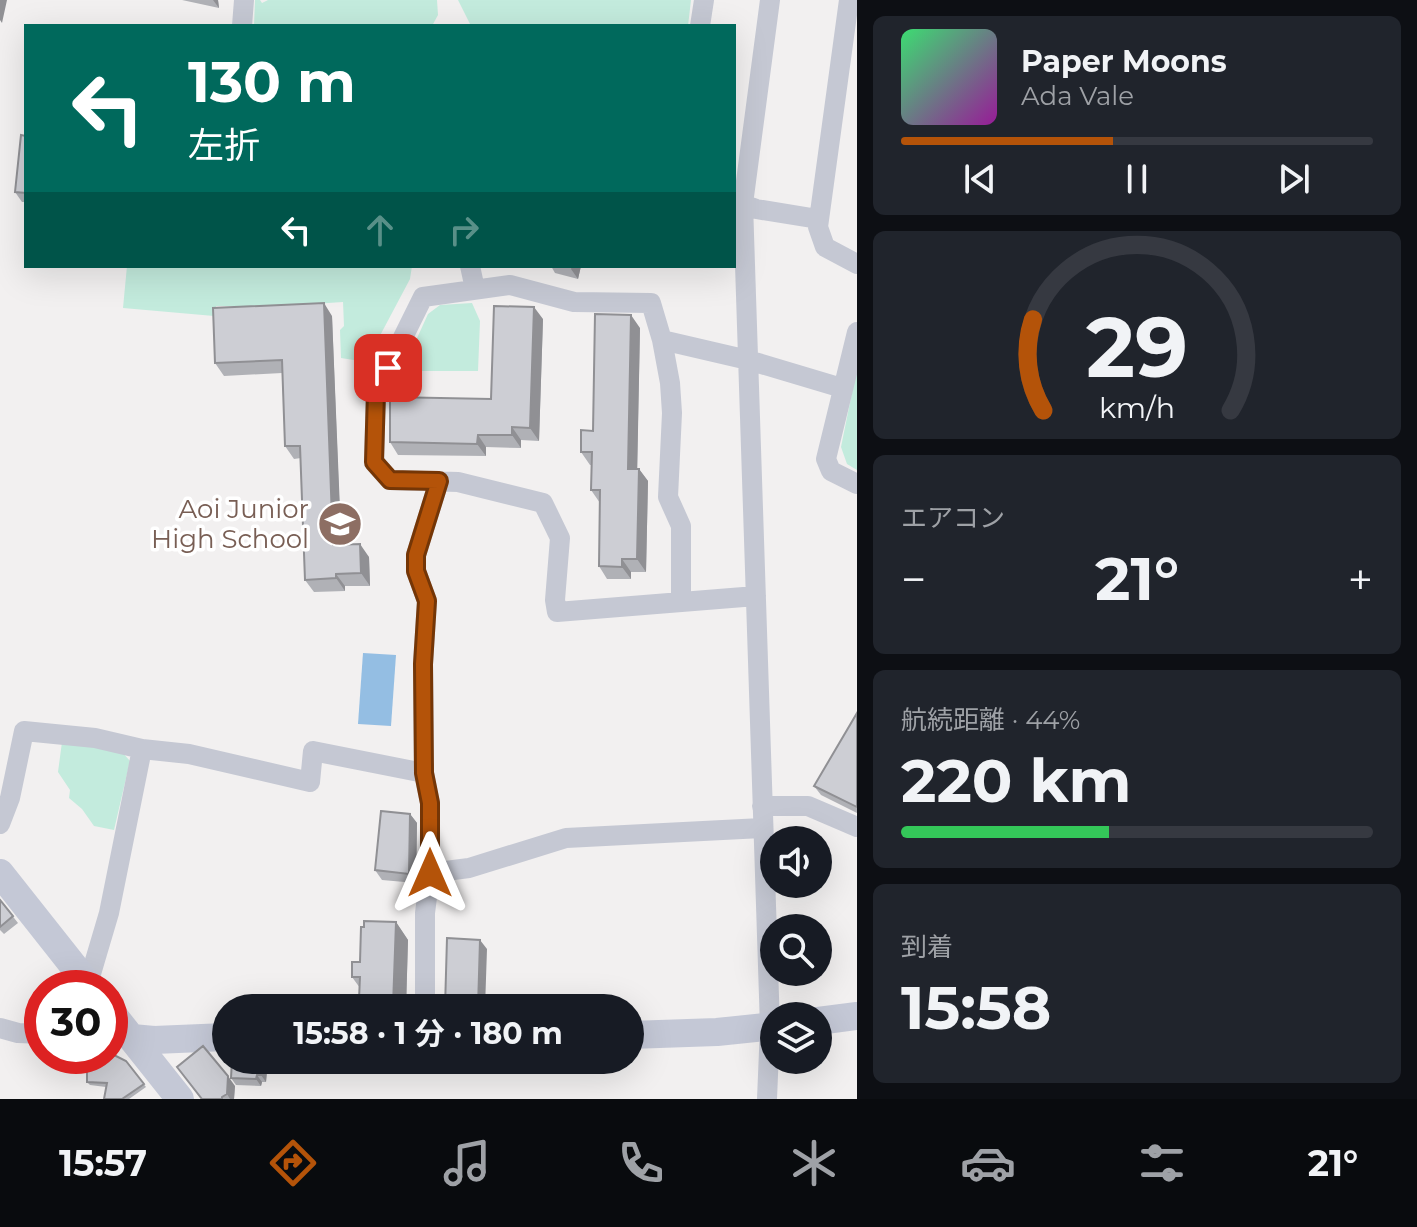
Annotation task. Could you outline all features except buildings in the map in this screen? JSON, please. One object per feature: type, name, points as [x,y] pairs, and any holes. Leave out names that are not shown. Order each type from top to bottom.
[{"type":"street","points":[[242,24],[244,0]]},
{"type":"street","points":[[700,24],[704,0]]},
{"type":"street","points":[[762,826],[748,360],[738,202],[770,0]]},
{"type":"street","points":[[849,0],[818,219],[825,247],[857,264]]},
{"type":"street","points":[[738,202],[756,209],[818,219]]},
{"type":"street","points":[[470,268],[475,289]]},
{"type":"street","points":[[681,601],[681,526],[668,497],[672,413],[670,383],[651,303],[574,302],[510,285],[423,297],[376,392],[374,462],[390,480],[458,482],[543,503],[560,538],[555,600],[557,612],[756,596]]},
{"type":"street","points":[[857,332],[826,459],[831,471],[857,484]]},
{"type":"street","points":[[662,340],[748,360],[842,388]]},
{"type":"street","points":[[425,994],[425,913],[430,873],[430,803],[424,773],[423,664],[427,601],[416,571],[416,555],[439,481]]},
{"type":"street","points":[[0,824],[10,798],[24,731],[95,738],[142,749],[189,754],[310,782],[313,751],[424,773]]},
{"type":"street","points":[[93,970],[109,913],[142,749]]},
{"type":"street","points":[[762,806],[808,806],[857,827]]},
{"type":"street","points":[[430,873],[469,868],[566,838],[760,828]]},
{"type":"street","points":[[0,873],[76,970]]},
{"type":"street","points":[[766,898],[771,1002]]},
{"type":"street","points":[[832,1019],[857,1016]]},
{"type":"street","points":[[0,1028],[24,1031]]},
{"type":"street","points":[[644,1034],[760,1028]]},
{"type":"street","points":[[128,1038],[212,1038]]},
{"type":"street","points":[[128,1045],[171,1096]]},
{"type":"street","points":[[767,1099],[769,1074]]},
{"type":"green space","points":[[255,0],[262,3],[268,0],[437,0],[438,15],[433,24],[254,24]]},
{"type":"green space","points":[[458,0],[691,0],[688,24],[470,24]]},
{"type":"green space","points":[[127,268],[412,268],[410,279],[366,362],[341,358],[343,302],[240,309],[239,306],[216,306],[214,316],[123,308]]},
{"type":"green space","points":[[472,303],[480,321],[478,371],[402,371],[428,314],[440,305]]},
{"type":"green space","points":[[857,368],[857,470],[847,464],[841,447]]},
{"type":"green space","points":[[62,742],[122,752],[130,761],[114,830],[94,826],[69,798],[70,790],[58,772]]},
{"type":"water","points":[[363,653],[396,655],[391,726],[358,724]]},
{"type":"place","name":"Aoi Junior High School","points":[[340,524]]},
{"type":"route","points":[[388,368],[376,392],[374,462],[390,480],[439,481],[416,555],[416,571],[427,601],[423,664],[424,773],[430,803],[430,873]]}]
